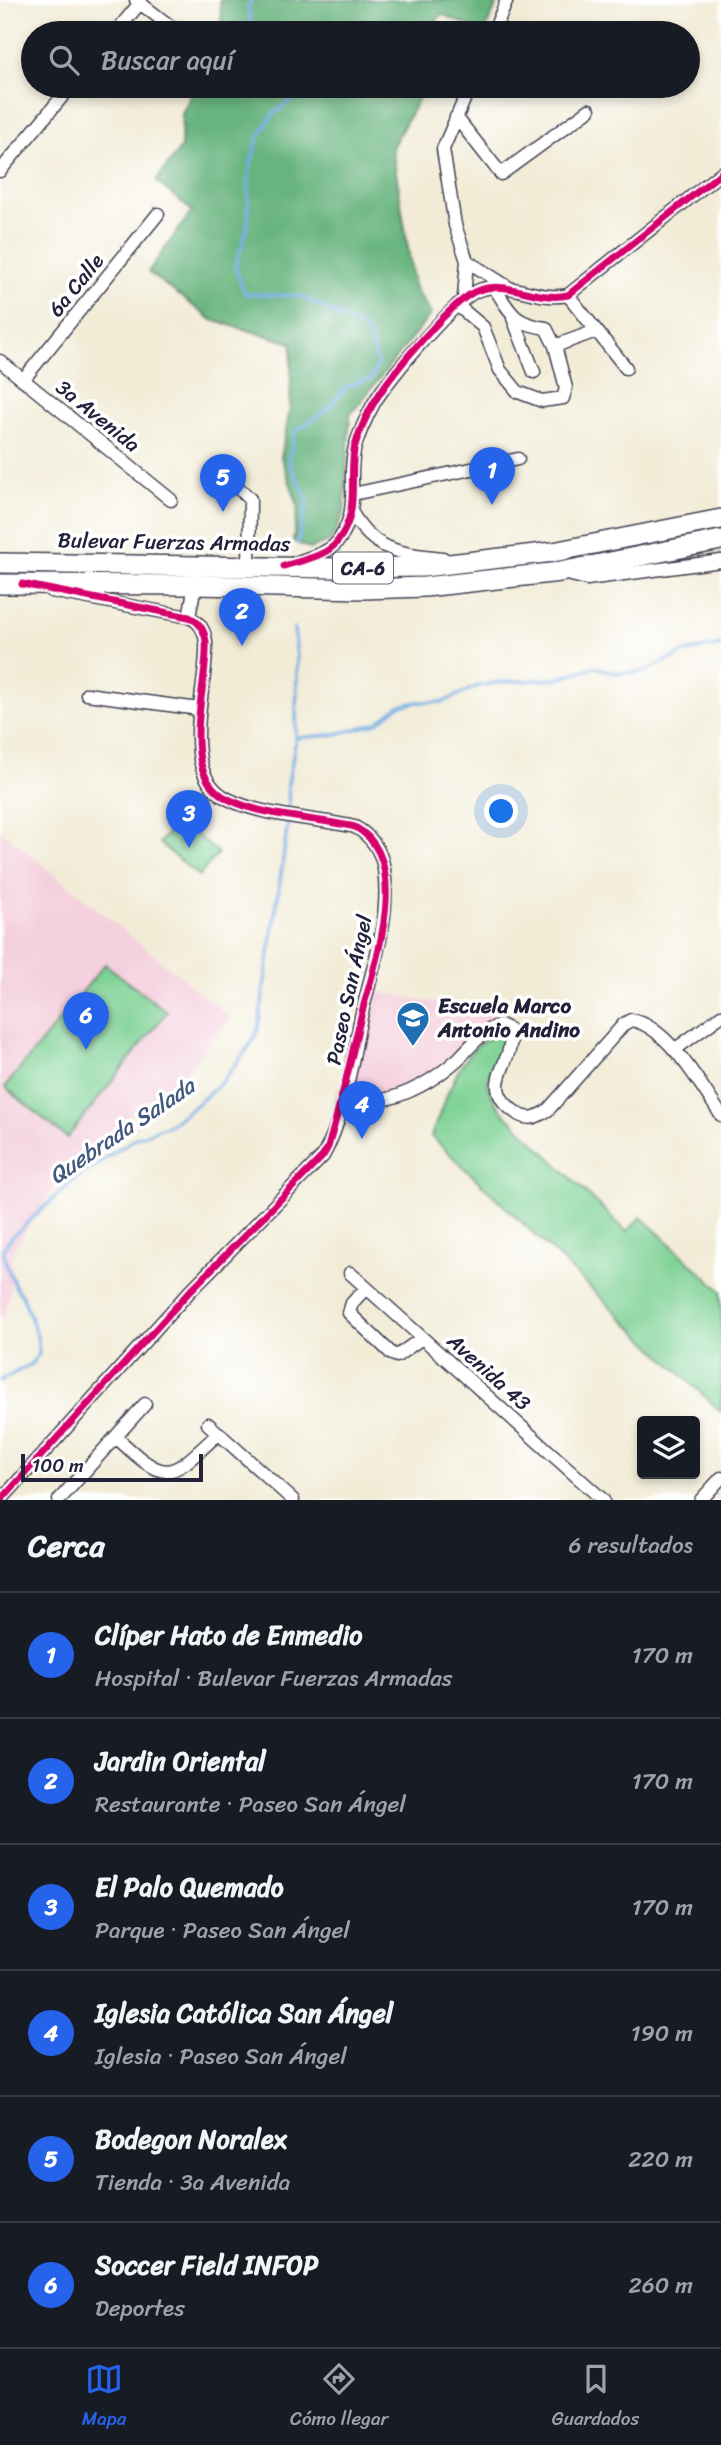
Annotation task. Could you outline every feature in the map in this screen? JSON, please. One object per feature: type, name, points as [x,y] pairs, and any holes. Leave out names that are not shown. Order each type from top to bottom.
[{"type":"highway","name":"Bulevar Fuerzas Armadas","points":[[0,563],[423,567],[553,552],[721,519]]},
{"type":"highway","name":"Bulevar Fuerzas Armadas","points":[[0,584],[402,588],[560,572],[721,540]]},
{"type":"street","points":[[498,21],[508,0]]},
{"type":"street","points":[[124,21],[138,2],[163,21]]},
{"type":"street","points":[[0,171],[61,98]]},
{"type":"street","points":[[465,98],[446,139],[443,160],[455,225],[467,261],[461,301],[483,327],[500,370],[519,392],[542,401],[563,398],[566,387],[555,346],[546,328],[532,326],[513,318]]},
{"type":"street","points":[[456,117],[501,174],[589,110]]},
{"type":"street","points":[[284,566],[333,547],[352,513],[355,449],[374,401],[431,331],[461,301],[479,290],[494,287],[554,298],[568,295],[721,173]]},
{"type":"street","name":"6a Calle","points":[[23,380],[158,214]]},
{"type":"street","points":[[467,261],[510,288]]},
{"type":"street","points":[[494,287],[513,318],[534,372]]},
{"type":"street","points":[[568,295],[626,368]]},
{"type":"street","points":[[555,346],[596,331]]},
{"type":"street","name":"3a Avenida","points":[[0,361],[171,500]]},
{"type":"street","points":[[353,494],[518,459]]},
{"type":"street","points":[[232,482],[250,499],[249,566]]},
{"type":"street","points":[[352,513],[368,535],[401,554],[477,561]]},
{"type":"street","points":[[560,572],[587,579],[721,561]]},
{"type":"street","points":[[22,584],[189,617],[195,585]]},
{"type":"street","name":"Paseo San Ángel","points":[[1,1500],[190,1291],[323,1156],[344,1096],[384,922],[384,865],[375,842],[366,833],[355,827],[266,811],[228,799],[208,778],[201,762],[199,709],[206,641],[199,623],[189,617]]},
{"type":"street","points":[[87,694],[199,709]]},
{"type":"street","points":[[674,1050],[721,1016]]},
{"type":"street","points":[[344,1096],[374,1101],[410,1090],[430,1080],[484,1033],[500,1025],[510,1030],[512,1037],[498,1080],[498,1094],[508,1107],[525,1119],[537,1117],[548,1110],[624,1024],[631,1020],[651,1027],[674,1050],[693,1072],[721,1115]]},
{"type":"street","name":"Avenida 43","points":[[350,1273],[603,1500]]},
{"type":"street","points":[[366,1288],[352,1303],[349,1312],[392,1354],[402,1354],[422,1338]]},
{"type":"street","points":[[59,1500],[145,1404]]},
{"type":"street","points":[[208,1424],[293,1500]]},
{"type":"street","points":[[116,1437],[144,1464],[155,1470],[165,1471],[184,1466],[219,1433]]},
{"type":"street","points":[[701,1500],[721,1478]]},
{"type":"shaded area","points":[[0,830],[230,1017],[170,1092],[126,1118],[78,1156],[59,1181],[13,1250],[10,1293],[5,1314],[0,1320]]},
{"type":"shaded area","name":"Escuela Marco Antonio Andino","points":[[374,991],[505,1016],[504,1024],[421,1082],[373,1098],[350,1094]]},
{"type":"green space","points":[[220,0],[499,0],[489,21],[458,21],[441,14],[437,21],[221,21]]},
{"type":"green space","points":[[190,98],[418,98],[392,147],[414,286],[431,314],[350,415],[344,513],[331,541],[310,549],[293,541],[298,506],[281,457],[290,408],[292,343],[212,320],[148,272],[192,211],[156,181],[181,147],[182,113]]},
{"type":"green space","points":[[179,820],[218,853],[199,876],[159,843]]},
{"type":"green space","points":[[105,964],[167,1012],[67,1138],[5,1087]]},
{"type":"green space","points":[[495,1036],[504,1039],[488,1083],[494,1100],[502,1111],[627,1232],[641,1217],[721,1291],[721,1412],[431,1136],[463,1063],[472,1051]]},
{"type":"waterway","name":"Quebrada Salada","points":[[250,21],[248,6],[252,0]]},
{"type":"waterway","name":"Quebrada Salada","points":[[294,98],[273,114],[258,138],[249,171],[248,225],[235,267],[245,294],[301,296],[368,331],[378,364],[372,378],[346,387],[328,409],[296,431],[288,461],[308,500],[297,543]]},
{"type":"waterway","name":"Quebrada Salada","points":[[0,1381],[31,1364],[39,1354],[37,1335],[23,1297],[16,1288],[6,1264],[3,1249],[12,1237],[76,1178],[134,1139],[171,1124],[197,1104],[223,1081],[258,1030],[282,867],[289,813],[288,784],[296,738],[297,658],[294,628]]},
{"type":"waterway","points":[[296,738],[353,730],[377,723],[399,706],[418,702],[443,702],[478,686],[557,679],[595,667],[617,673],[643,672],[686,652],[721,645]]},
{"type":"cycle path","points":[[284,566],[320,554],[337,542],[349,520],[354,450],[369,412],[408,357],[454,307],[479,290],[490,288],[512,289],[545,296],[568,295],[721,173]]},
{"type":"cycle path","points":[[1,1500],[190,1291],[323,1156],[338,1113],[375,967],[385,913],[386,886],[382,862],[372,842],[355,827],[258,810],[228,799],[212,787],[203,770],[199,750],[198,727],[206,642],[203,630],[196,621],[189,617],[22,584]]},
{"type":"place","name":"Clíper Hato de Enmedio","points":[[492,505]]},
{"type":"place","name":"Bodegon Noralex","points":[[223,512]]},
{"type":"place","name":"Jardin Oriental","points":[[242,646]]},
{"type":"place","name":"El Palo Quemado","points":[[189,848]]},
{"type":"place","name":"Escuela Marco Antonio Andino","points":[[413,1048]]},
{"type":"place","name":"Soccer Field INFOP","points":[[86,1050]]},
{"type":"place","name":"Iglesia Católica San Ángel","points":[[362,1139]]}]
